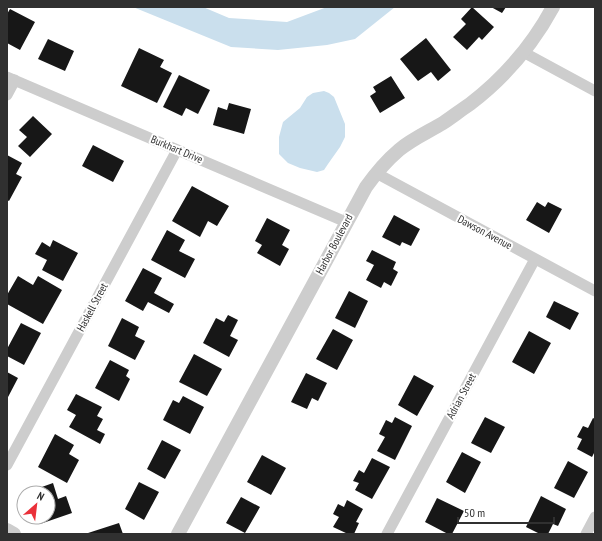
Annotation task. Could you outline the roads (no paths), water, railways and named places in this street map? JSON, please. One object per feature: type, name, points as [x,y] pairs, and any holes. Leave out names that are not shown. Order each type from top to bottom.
[{"type":"street","name":"Harbor Boulevard","points":[[178,534],[366,186],[387,161],[399,150],[412,140],[443,122],[471,103],[496,81],[523,52],[553,7]]},
{"type":"street","points":[[523,52],[595,91]]},
{"type":"street","points":[[7,95],[11,78]]},
{"type":"street","name":"Burkhart Drive","points":[[11,78],[346,222]]},
{"type":"street","name":"Haskell Street","points":[[7,465],[177,150]]},
{"type":"street","name":"Dawson Avenue","points":[[376,173],[595,291]]},
{"type":"street","name":"Adrian Street","points":[[387,534],[535,259]]},
{"type":"street","points":[[586,534],[595,517]]},
{"type":"street","points":[[7,530],[14,534]]},
{"type":"water","points":[[133,7],[203,7],[229,18],[287,22],[327,7],[395,7],[355,39],[327,45],[278,50],[231,47]]},
{"type":"water","points":[[324,91],[334,97],[345,124],[345,137],[324,170],[317,172],[300,168],[288,163],[279,154],[279,137],[283,122],[300,108],[307,97],[313,93]]}]
